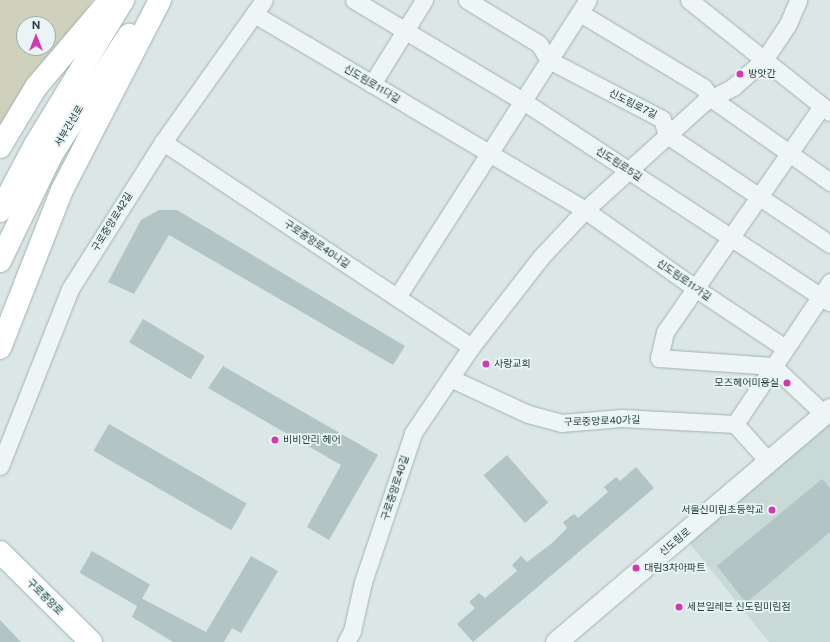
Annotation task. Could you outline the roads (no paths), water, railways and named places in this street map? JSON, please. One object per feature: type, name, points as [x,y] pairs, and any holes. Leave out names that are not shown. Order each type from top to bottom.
[{"type":"main road","points":[[0,147],[36,87],[110,0]]},
{"type":"main road","name":"서부간선로","points":[[0,211],[35,145],[123,0]]},
{"type":"main road","name":"서부간선로","points":[[0,261],[52,154],[89,93],[152,0]]},
{"type":"main road","points":[[0,348],[62,190],[160,0]]},
{"type":"main road","name":"구로중앙로","points":[[0,552],[91,642]]},
{"type":"street","name":"구로중앙로42길","points":[[0,466],[70,289],[163,142],[264,0]]},
{"type":"street","name":"신도림로5길","points":[[354,0],[523,101],[731,237],[827,293]]},
{"type":"street","points":[[372,84],[424,0]]},
{"type":"street","name":"신도림로7길","points":[[467,0],[539,44],[549,60],[662,119],[667,135]]},
{"type":"street","points":[[690,0],[826,109],[788,155],[665,332],[660,358],[773,366],[827,412]]},
{"type":"street","points":[[471,347],[541,257],[586,210],[667,135],[711,98],[733,88],[764,60],[788,24],[798,0]]},
{"type":"street","points":[[397,297],[585,3],[703,87],[711,98],[788,155],[830,182]]},
{"type":"street","name":"신도림로11다길","points":[[254,14],[586,210]]},
{"type":"street","points":[[667,135],[830,244]]},
{"type":"street","name":"구로중앙로40나길","points":[[163,142],[471,347]]},
{"type":"street","name":"신도림로11가길","points":[[586,210],[695,288],[785,348]]},
{"type":"street","points":[[769,462],[734,424],[785,348],[827,293]]},
{"type":"street","name":"구로중앙로40길","points":[[346,642],[352,632],[364,582],[413,433],[471,347]]},
{"type":"street","name":"구로중앙로40가길","points":[[450,378],[528,414],[561,423],[622,418],[734,424]]},
{"type":"street","name":"신도림로","points":[[556,642],[827,412]]},
{"type":"place","name":"방앗간","points":[[740,74]]},
{"type":"place","name":"사랑교회","points":[[486,364]]},
{"type":"place","name":"모즈헤어미용실","points":[[787,383]]},
{"type":"place","name":"비비안리 헤어","points":[[275,440]]},
{"type":"place","name":"서울신미림초등학교","points":[[772,510]]},
{"type":"place","name":"대림3차아파트","points":[[636,568]]},
{"type":"place","name":"세븐일레븐 신도림미림점","points":[[679,607]]}]
